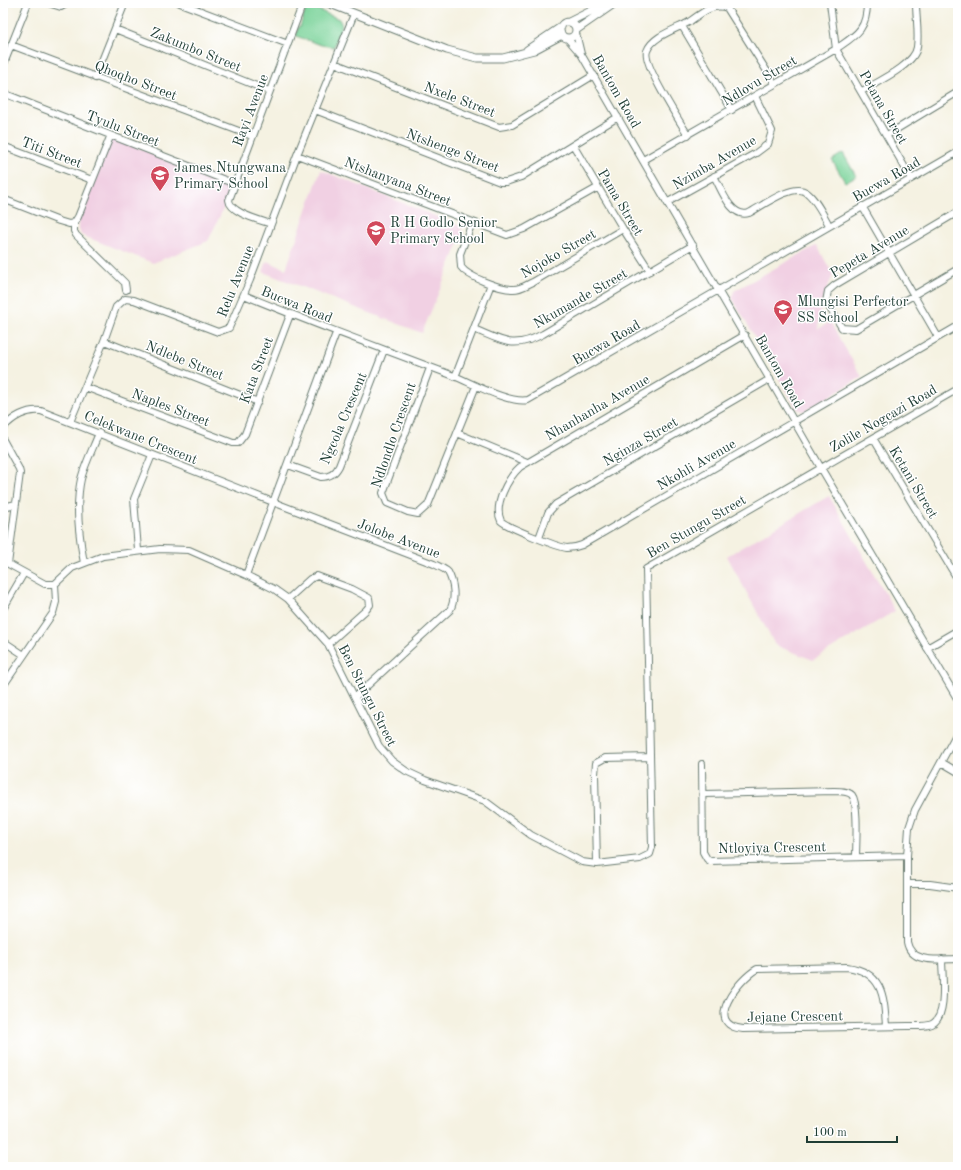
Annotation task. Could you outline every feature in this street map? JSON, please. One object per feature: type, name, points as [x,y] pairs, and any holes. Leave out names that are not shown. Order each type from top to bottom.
[{"type":"street","points":[[3,66],[28,3]]},
{"type":"street","points":[[48,3],[61,7],[68,3]]},
{"type":"street","points":[[95,78],[125,3]]},
{"type":"street","points":[[180,3],[288,44]]},
{"type":"street","name":"Rayi Avenue","points":[[271,224],[238,212],[231,207],[228,200],[303,3]]},
{"type":"street","points":[[328,3],[464,56],[489,59],[503,58],[525,51],[534,50],[565,37],[572,37],[576,31],[615,3]]},
{"type":"street","points":[[525,51],[564,23],[569,22],[607,3]]},
{"type":"street","points":[[830,3],[836,49]]},
{"type":"street","name":"Ndlovu Street","points":[[643,160],[836,49],[858,33],[862,28],[866,19],[867,3]]},
{"type":"street","points":[[862,91],[907,63],[914,56],[917,47],[916,3]]},
{"type":"street","points":[[688,135],[646,59],[646,51],[652,44],[716,6],[727,8],[775,84]]},
{"type":"street","name":"Relu Avenue","points":[[70,422],[104,341],[116,307],[125,299],[134,300],[221,332],[229,328],[244,295],[297,155],[354,14]]},
{"type":"street","points":[[569,22],[574,24],[576,31]]},
{"type":"street","points":[[682,26],[732,110]]},
{"type":"street","points":[[560,27],[565,37]]},
{"type":"street","name":"Zakumbo Street","points":[[115,29],[269,91]]},
{"type":"street","name":"Bantom Road","points":[[576,31],[581,54]]},
{"type":"street","name":"Bantom Road","points":[[565,37],[581,54],[594,75],[821,468],[958,700]]},
{"type":"street","name":"Qhoqho Street","points":[[11,45],[252,136]]},
{"type":"street","name":"Petana Street","points":[[836,49],[862,91],[911,178]]},
{"type":"street","name":"Nxele Street","points":[[334,63],[498,127],[512,125],[594,75]]},
{"type":"street","points":[[887,135],[958,92]]},
{"type":"street","name":"Tyulu Street","points":[[3,93],[235,184]]},
{"type":"street","name":"Nzimba Avenue","points":[[668,202],[763,149],[770,140],[772,131],[755,96]]},
{"type":"street","name":"Ntshenge Street","points":[[316,110],[500,182],[506,182],[521,177],[618,117]]},
{"type":"street","points":[[110,136],[78,217],[74,223],[74,231],[76,235],[125,283],[126,290]]},
{"type":"street","name":"Pama Street","points":[[573,145],[597,188],[650,271]]},
{"type":"street","name":"Titi Street","points":[[3,146],[92,180]]},
{"type":"street","name":"Bucwa Road","points":[[244,295],[290,315],[476,386],[518,401],[528,400],[719,291],[829,225],[958,152]]},
{"type":"street","name":"Ntshanyana Street","points":[[297,155],[472,223],[507,235],[511,235],[597,188]]},
{"type":"street","points":[[714,176],[732,208],[741,213],[749,212],[785,192],[797,189],[807,192],[829,225]]},
{"type":"street","points":[[3,199],[55,220],[69,224],[74,223]]},
{"type":"street","points":[[862,206],[938,338]]},
{"type":"street","name":"Pepeta Avenue","points":[[913,296],[856,329],[842,328],[828,307],[826,297],[828,291],[835,285],[958,212]]},
{"type":"street","name":"Nojoko Street","points":[[472,223],[460,254],[459,263],[463,271],[491,284],[511,289],[523,287],[623,230]]},
{"type":"street","name":"Nkumande Street","points":[[474,329],[511,343],[524,343],[650,271],[692,245]]},
{"type":"street","points":[[913,296],[958,269]]},
{"type":"street","points":[[455,377],[491,284]]},
{"type":"street","name":"Kata Street","points":[[245,434],[290,315]]},
{"type":"street","name":"Nkohli Avenue","points":[[527,462],[515,472],[508,481],[498,513],[501,521],[506,525],[567,548],[582,545],[958,326]]},
{"type":"street","points":[[246,575],[336,332]]},
{"type":"street","name":"Nhanhanha Avenue","points":[[527,462],[745,335]]},
{"type":"street","name":"Ndlebe Street","points":[[104,341],[258,402]]},
{"type":"street","name":"Ngcola Crescent","points":[[288,465],[321,477],[334,474],[339,466],[384,350]]},
{"type":"street","name":"Ndlondlo Crescent","points":[[430,368],[383,493],[387,503],[414,514],[425,509],[432,498],[476,386]]},
{"type":"street","name":"Nginza Street","points":[[539,538],[548,513],[556,504],[770,379]]},
{"type":"street","name":"Naples Street","points":[[85,387],[233,443],[241,441],[245,434]]},
{"type":"street","name":"Zolile Nogcazi Road","points":[[821,468],[958,389]]},
{"type":"street","name":"Celekwane Crescent","points":[[3,428],[19,416],[31,410],[42,411],[273,502]]},
{"type":"street","points":[[84,562],[79,531],[79,494],[82,479],[99,433]]},
{"type":"street","points":[[457,433],[527,462]]},
{"type":"street","name":"Ketani Street","points":[[873,438],[958,580]]},
{"type":"street","points":[[3,440],[19,469],[16,504],[5,562],[45,584],[55,584],[56,602],[53,613],[3,686]]},
{"type":"street","points":[[138,550],[134,499],[152,455]]},
{"type":"street","name":"Ben Stungu Street","points":[[55,584],[68,571],[84,562],[111,553],[174,548],[189,550],[246,575],[288,599],[328,644],[356,696],[379,746],[386,756],[397,765],[425,780],[485,801],[531,835],[554,849],[582,862],[597,864],[640,859],[650,854],[652,847],[646,569],[821,468]]},
{"type":"street","name":"Jolobe Avenue","points":[[273,502],[434,564],[447,571],[452,584],[454,598],[450,610],[356,696]]},
{"type":"street","points":[[3,507],[16,504]]},
{"type":"street","points":[[3,609],[24,573]]},
{"type":"street","points":[[288,599],[310,579],[317,576],[359,591],[369,598],[370,605],[366,610],[328,644]]},
{"type":"street","points":[[926,648],[958,630]]},
{"type":"street","points":[[3,641],[24,655]]},
{"type":"street","points":[[958,731],[911,820],[907,837],[907,942],[910,949],[919,958],[958,959]]},
{"type":"street","points":[[597,864],[596,763],[605,758],[650,757]]},
{"type":"street","points":[[941,762],[958,772]]},
{"type":"street","name":"Ntloyiya Crescent","points":[[702,764],[704,794],[703,852],[707,859],[907,856]]},
{"type":"street","points":[[704,794],[834,791],[848,793],[852,795],[855,805],[856,857]]},
{"type":"street","points":[[907,884],[930,884],[958,888]]},
{"type":"street","name":"Jejane Crescent","points":[[886,1026],[882,989],[869,975],[857,968],[848,967],[757,969],[748,975],[735,990],[724,1009],[727,1021],[738,1029],[926,1026],[931,1025],[938,1020],[943,1010],[942,959]]},
{"type":"shaded area","name":"James Ntungwana Primary School","points":[[110,137],[235,184],[208,241],[153,263],[81,235],[78,226],[78,217]]},
{"type":"shaded area","name":"R H Godlo Senior Primary School","points":[[321,170],[460,226],[463,233],[422,333],[263,272],[267,261],[286,269]]},
{"type":"shaded area","name":"Mlungisi Perfector SS School","points":[[817,245],[833,275],[822,301],[818,329],[830,322],[862,377],[804,411],[797,409],[732,298],[734,291]]},
{"type":"shaded area","points":[[829,496],[895,611],[813,660],[775,645],[727,556]]},
{"type":"green space","points":[[306,8],[314,8],[339,19],[342,25],[334,47],[321,45],[296,36]]},
{"type":"green space","points":[[843,153],[856,176],[845,182],[832,160]]},
{"type":"place","name":"James Ntungwana Primary School","points":[[160,192]]},
{"type":"place","name":"R H Godlo Senior Primary School","points":[[376,247]]},
{"type":"place","name":"Mlungisi Perfector SS School","points":[[783,326]]}]
